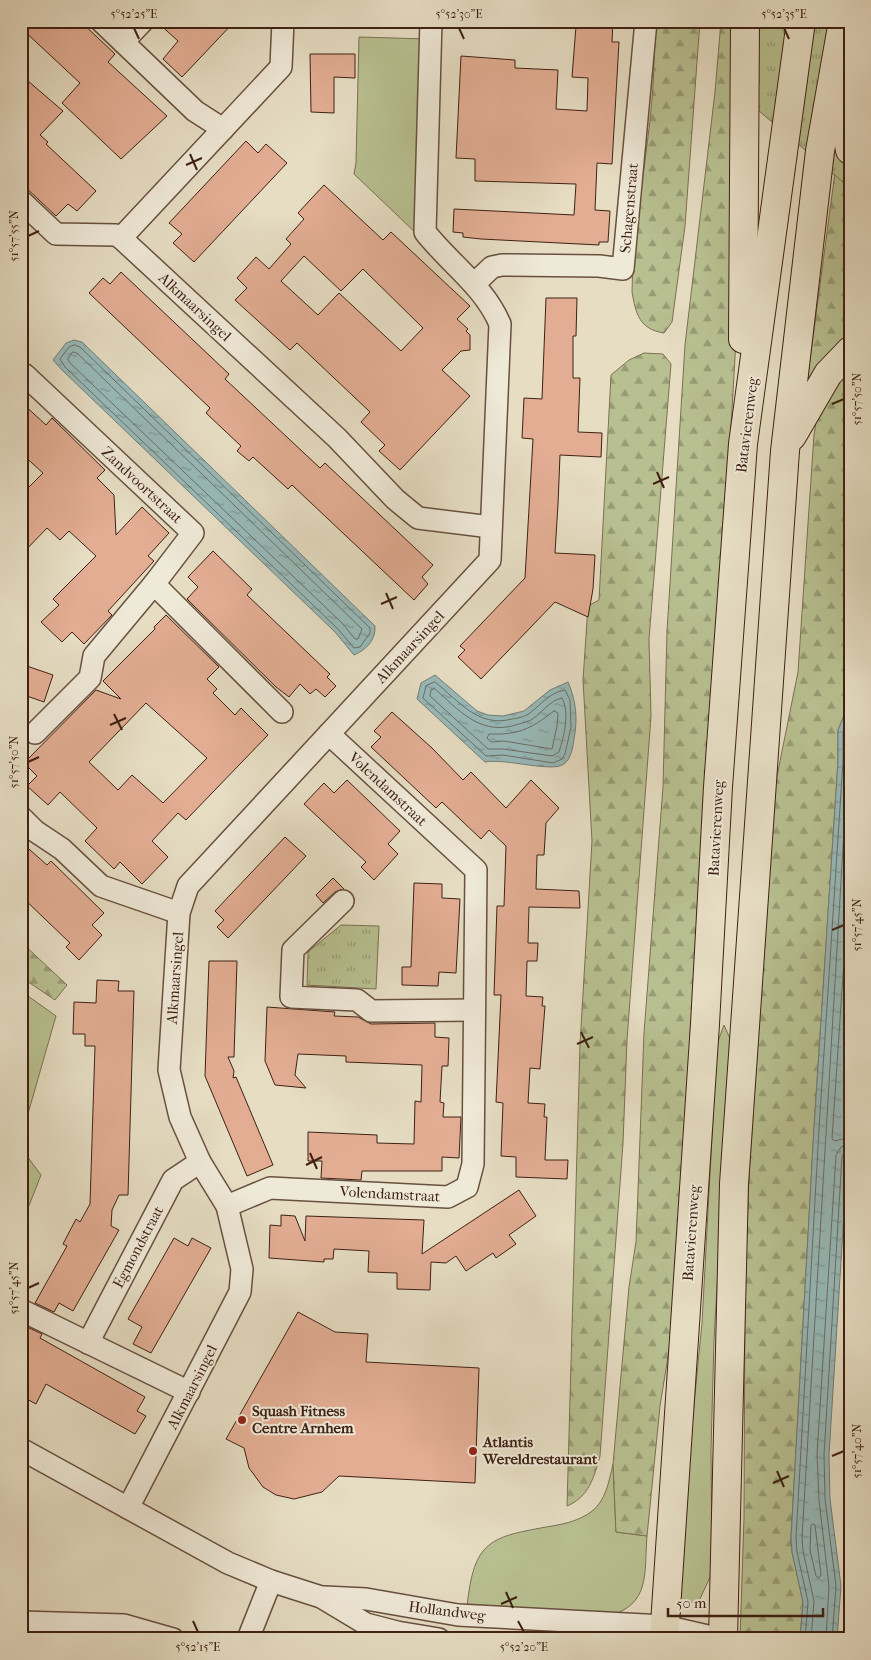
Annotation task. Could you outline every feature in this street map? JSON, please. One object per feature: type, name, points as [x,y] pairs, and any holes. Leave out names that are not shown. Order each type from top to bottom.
[{"type":"main road","points":[[745,21],[743,355],[753,381]]},
{"type":"main road","name":"Batavierenweg","points":[[664,1632],[704,1044],[719,768],[743,444],[801,21]]},
{"type":"main road","points":[[722,1639],[734,1184],[785,451],[820,151],[843,21]]},
{"type":"main road","points":[[835,62],[842,115],[850,150]]},
{"type":"main road","points":[[785,451],[804,412],[828,374],[850,351]]},
{"type":"street","points":[[101,21],[195,111],[223,129]]},
{"type":"street","points":[[123,42],[143,21]]},
{"type":"street","points":[[21,201],[56,234],[116,235],[121,238],[281,67],[283,21]]},
{"type":"street","name":"Alkmaarsingel","points":[[128,1508],[240,1292],[242,1269],[227,1206],[200,1162],[180,1117],[170,1070],[179,913],[188,886],[490,560],[500,324],[492,305],[474,284],[441,253],[425,232],[431,21]]},
{"type":"street","name":"Schagenstraat","points":[[474,284],[492,267],[502,265],[599,266],[623,269],[646,21]]},
{"type":"street","name":"Alkmaarsingel","points":[[121,238],[337,438],[395,499],[418,518],[491,527]]},
{"type":"street","name":"Zandvoortstraat","points":[[21,374],[25,375],[193,533],[154,584]]},
{"type":"street","points":[[26,736],[90,678],[94,656],[154,584],[282,712]]},
{"type":"street","name":"Volendamstraat","points":[[227,1206],[270,1188],[448,1197],[467,1186],[473,1164],[476,870],[328,734]]},
{"type":"street","points":[[21,817],[35,831],[62,849],[101,886],[179,913]]},
{"type":"street","points":[[343,901],[293,950],[291,997],[357,1000],[371,1011],[474,1010]]},
{"type":"street","name":"Egmondstraat","points":[[88,1343],[173,1180],[200,1162]]},
{"type":"street","points":[[21,1310],[189,1392]]},
{"type":"street","name":"Hollandweg","points":[[21,1449],[228,1563],[271,1581],[321,1597],[366,1624],[397,1632],[439,1639]]},
{"type":"street","points":[[248,1639],[271,1581]]},
{"type":"street","name":"Hollandweg","points":[[321,1597],[366,1598],[458,1614],[664,1632],[722,1639]]},
{"type":"street","points":[[21,1622],[124,1625],[173,1639]]},
{"type":"green space","points":[[653,21],[700,21],[685,226],[672,322],[664,333],[649,328],[640,319],[632,292],[633,258],[653,89]]},
{"type":"green space","points":[[721,21],[738,21],[738,306],[682,1271],[660,1406],[647,1536],[616,1532],[613,1464],[629,1287],[636,1242],[644,1033],[663,787],[667,631],[685,345],[715,92]]},
{"type":"green space","points":[[752,21],[850,21],[850,188],[752,105]]},
{"type":"green space","points":[[359,37],[427,39],[419,236],[354,174],[356,163]]},
{"type":"green space","points":[[838,150],[850,183],[850,341],[805,397]]},
{"type":"green space","points":[[644,353],[663,354],[671,364],[649,639],[651,716],[627,1040],[623,1143],[600,1456],[593,1479],[586,1492],[567,1506],[580,1045],[592,841],[583,680],[588,606],[599,600],[611,375],[629,360]]},
{"type":"green space","points":[[850,362],[850,702],[838,730],[838,761],[814,1128],[791,1538],[792,1552],[803,1602],[800,1639],[740,1639],[744,1519],[745,1290],[749,1177],[774,791],[798,672],[814,435],[819,404]]},
{"type":"green space","points":[[341,925],[379,926],[376,989],[307,985],[308,952]]},
{"type":"green space","points":[[21,942],[67,985],[55,1000],[21,977]]},
{"type":"green space","points":[[21,991],[56,1016],[21,1138]]},
{"type":"green space","points":[[724,1025],[731,1041],[714,1340],[711,1449],[712,1573],[699,1601],[689,1603],[679,1599],[680,1547],[702,1323],[717,1044]]},
{"type":"green space","points":[[21,1148],[41,1175],[21,1226]]},
{"type":"green space","points":[[613,1464],[616,1532],[647,1536],[645,1575],[638,1596],[632,1604],[622,1611],[608,1616],[467,1607],[474,1568],[480,1555],[488,1545],[513,1534],[567,1523],[587,1515],[600,1502],[608,1484]]},
{"type":"water","points":[[74,340],[82,342],[375,626],[374,636],[366,647],[354,655],[335,632],[62,370],[53,360],[66,343]]},
{"type":"water","points":[[435,675],[477,711],[488,715],[503,716],[524,711],[550,690],[568,682],[573,696],[576,717],[573,746],[568,759],[564,764],[550,767],[494,761],[485,762],[417,699],[421,683]]},
{"type":"water","points":[[850,702],[850,1116],[829,1455],[830,1499],[841,1586],[837,1639],[800,1639],[803,1602],[792,1552],[791,1538],[814,1128],[838,761],[838,730]]},
{"type":"building","points":[[21,21],[80,21],[115,54],[108,62],[167,116],[121,159],[62,103],[80,83],[21,28]]},
{"type":"building","points":[[156,21],[235,21],[182,77],[163,59],[178,41]]},
{"type":"building","points":[[585,21],[613,21],[612,42],[619,42],[612,164],[597,163],[595,210],[610,211],[608,242],[599,242],[599,245],[481,239],[463,237],[463,233],[453,232],[454,209],[574,215],[576,184],[475,181],[475,159],[456,158],[461,56],[515,60],[515,68],[558,70],[556,109],[587,111],[588,78],[572,77],[576,26],[584,26]]},
{"type":"building","points":[[310,54],[355,54],[355,78],[334,77],[334,113],[311,112]]},
{"type":"building","points":[[21,75],[63,111],[40,135],[48,142],[46,144],[96,191],[77,211],[68,204],[56,216],[21,183]]},
{"type":"building","points":[[246,141],[258,153],[266,144],[287,163],[194,262],[173,243],[182,234],[169,223]]},
{"type":"building","points":[[324,185],[383,240],[391,232],[470,306],[457,319],[468,329],[466,331],[470,335],[470,350],[461,351],[442,370],[470,396],[400,470],[379,451],[385,445],[361,422],[370,412],[297,343],[290,350],[235,300],[247,288],[237,278],[256,257],[269,269],[291,244],[286,239],[304,219],[298,213]],"holes":[[[304,256],[341,291],[363,269],[423,328],[401,351],[339,293],[318,315],[281,281]]]},
{"type":"building","points":[[121,272],[229,374],[225,379],[320,468],[325,463],[433,565],[422,577],[428,584],[414,600],[292,485],[288,489],[253,457],[249,461],[237,451],[241,446],[206,413],[210,408],[89,293],[103,278],[110,284]]},
{"type":"building","points":[[546,298],[577,298],[576,336],[573,336],[573,378],[580,378],[578,432],[602,433],[601,457],[560,455],[555,553],[595,555],[593,589],[588,617],[555,602],[481,679],[458,657],[465,650],[460,646],[525,578],[533,439],[522,438],[524,398],[542,399]]},
{"type":"building","points":[[21,402],[46,425],[52,418],[105,470],[97,478],[114,495],[116,535],[142,507],[169,533],[148,556],[154,561],[108,611],[112,615],[84,644],[72,632],[62,642],[41,622],[59,605],[53,599],[96,556],[69,531],[60,540],[47,528],[21,555],[21,495],[43,473],[21,453]]},
{"type":"building","points":[[213,551],[252,589],[247,595],[330,674],[327,677],[336,686],[325,697],[316,689],[310,694],[300,684],[289,697],[276,687],[187,599],[198,587],[188,577]]},
{"type":"building","points":[[166,615],[219,667],[207,679],[217,689],[213,693],[235,715],[241,708],[268,735],[186,820],[178,813],[152,841],[168,857],[142,884],[120,862],[114,869],[85,841],[97,828],[60,792],[48,805],[27,786],[37,776],[24,763],[96,690],[121,699],[103,681],[155,629],[154,627]],"holes":[[[146,703],[207,758],[163,803],[132,775],[118,790],[89,762]]]},
{"type":"building","points":[[21,664],[53,675],[44,702],[21,694]]},
{"type":"building","points":[[392,712],[432,748],[463,780],[471,772],[506,808],[531,780],[559,808],[546,823],[544,855],[537,855],[536,889],[579,891],[580,908],[529,907],[528,943],[538,943],[537,961],[527,961],[526,996],[543,997],[542,1006],[545,1006],[540,1069],[530,1068],[528,1103],[545,1104],[544,1117],[547,1117],[545,1160],[568,1160],[567,1179],[516,1177],[516,1157],[501,1156],[503,1103],[496,1102],[501,995],[494,995],[497,906],[504,906],[506,846],[489,830],[481,839],[442,802],[436,808],[371,747],[381,737],[374,731]]},
{"type":"building","points":[[347,780],[400,831],[388,844],[398,854],[374,880],[361,867],[366,862],[304,804],[324,783],[334,793]]},
{"type":"building","points":[[285,837],[306,856],[228,938],[217,927],[224,920],[215,911]]},
{"type":"building","points":[[21,842],[47,865],[51,861],[104,913],[92,925],[102,935],[79,960],[66,947],[70,943],[21,896]]},
{"type":"building","points":[[333,878],[344,889],[335,892],[323,903],[316,895]]},
{"type":"building","points":[[414,883],[442,884],[442,898],[460,899],[456,973],[439,972],[438,986],[402,985],[402,967],[411,967]]},
{"type":"building","points":[[209,961],[237,961],[234,1057],[228,1057],[234,1071],[233,1078],[236,1077],[273,1165],[247,1176],[205,1076]]},
{"type":"building","points":[[97,980],[119,981],[118,991],[134,991],[128,1195],[119,1195],[112,1210],[111,1226],[119,1230],[73,1311],[59,1303],[54,1312],[35,1303],[67,1246],[63,1244],[76,1219],[80,1222],[90,1204],[95,1046],[85,1046],[85,1034],[73,1034],[74,1002],[96,1003]]},
{"type":"building","points":[[267,1007],[335,1012],[334,1016],[358,1017],[371,1024],[435,1023],[435,1037],[449,1038],[448,1066],[442,1066],[440,1102],[444,1103],[443,1117],[461,1117],[459,1158],[442,1157],[442,1171],[362,1171],[361,1180],[321,1178],[322,1161],[308,1161],[308,1132],[377,1135],[377,1143],[414,1144],[415,1101],[421,1102],[422,1065],[346,1062],[346,1056],[298,1054],[295,1075],[306,1088],[275,1085],[265,1061]]},
{"type":"building","points":[[519,1190],[536,1216],[509,1235],[516,1244],[496,1258],[493,1253],[466,1271],[456,1256],[446,1263],[431,1262],[430,1290],[397,1289],[397,1273],[368,1272],[369,1251],[334,1249],[333,1259],[324,1259],[324,1262],[269,1258],[270,1225],[281,1226],[281,1215],[295,1216],[305,1241],[306,1216],[424,1220],[422,1254]]},
{"type":"building","points":[[174,1238],[188,1246],[192,1238],[211,1248],[151,1353],[133,1344],[142,1327],[128,1319]]},
{"type":"building","points":[[298,1312],[335,1332],[368,1334],[366,1362],[479,1368],[475,1483],[339,1476],[322,1492],[294,1499],[276,1495],[263,1487],[249,1468],[244,1448],[226,1439]]},
{"type":"building","points":[[23,1325],[42,1334],[40,1338],[145,1397],[137,1411],[146,1416],[135,1434],[46,1384],[36,1404],[21,1396]]},
{"type":"place","name":"Squash Fitness Centre Arnhem","points":[[242,1420]]},
{"type":"place","name":"Atlantis Wereldrestaurant","points":[[473,1451]]}]
